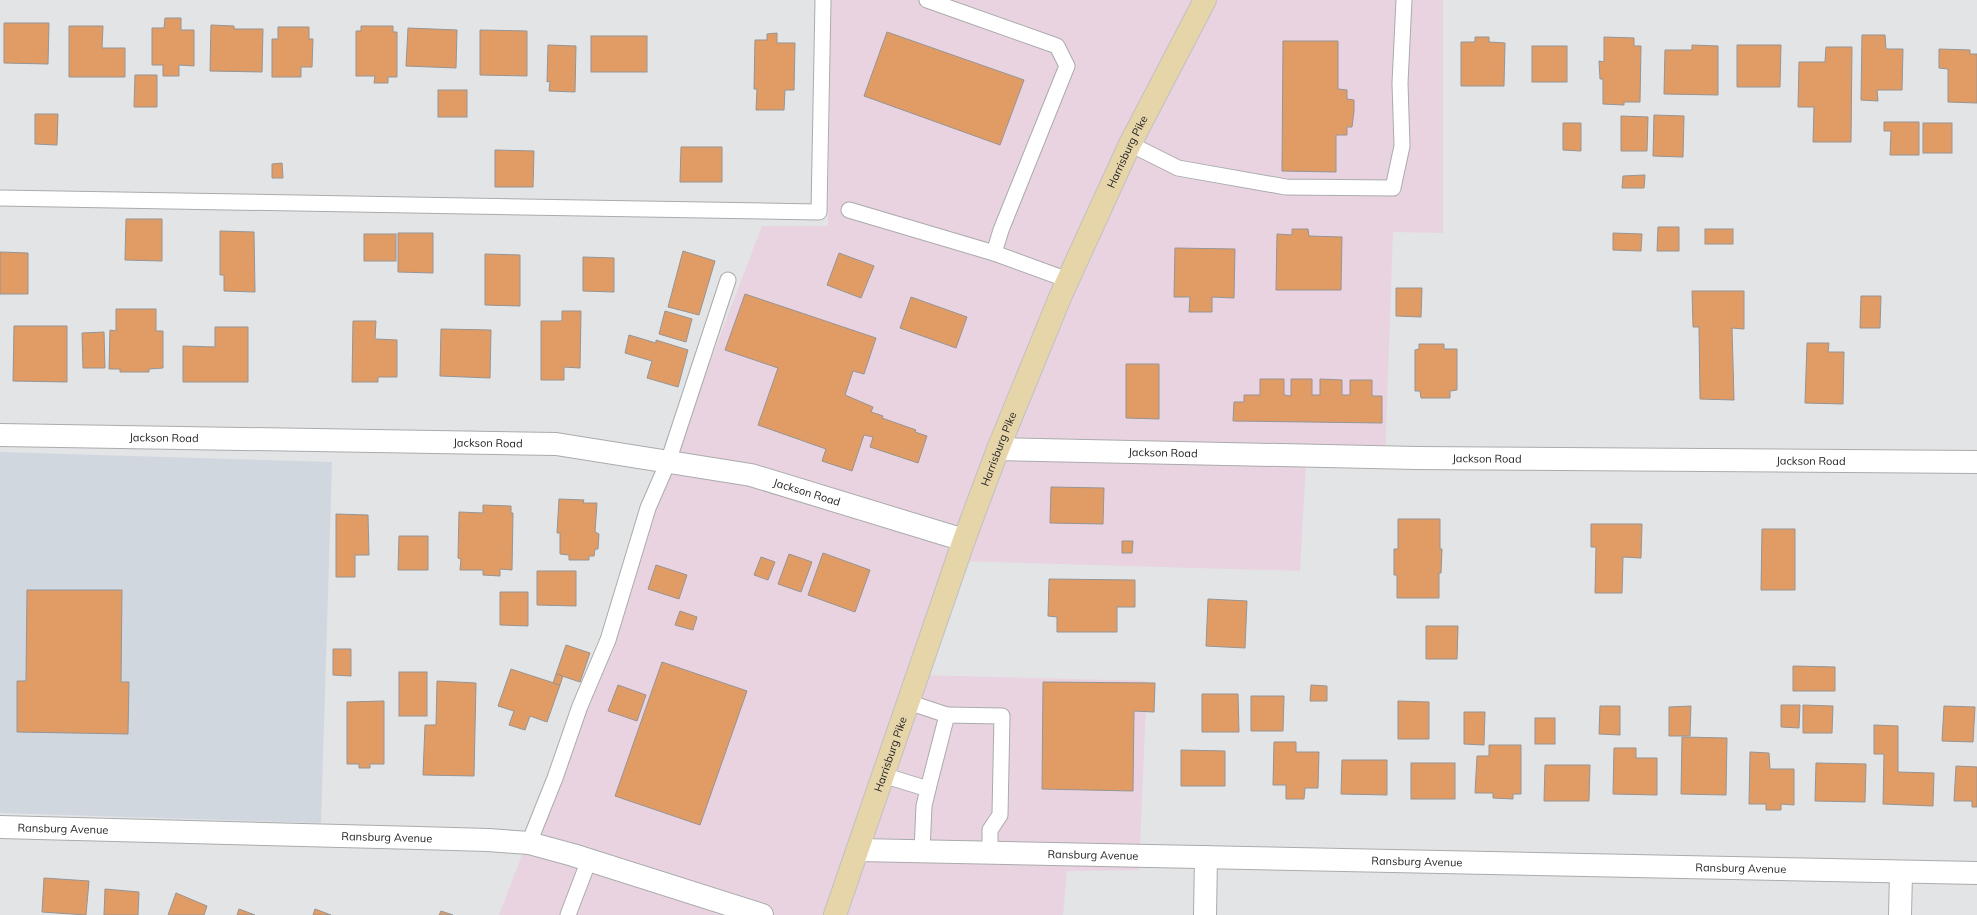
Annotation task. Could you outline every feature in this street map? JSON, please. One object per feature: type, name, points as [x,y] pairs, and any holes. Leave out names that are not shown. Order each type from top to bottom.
[{"type":"main road","name":"Harrisburg Pike","points":[[835,915],[964,540],[998,449],[1068,280],[1130,144],[1205,0]]},
{"type":"street","name":"Jackson Road","points":[[0,435],[556,444],[751,475],[964,540]]},
{"type":"street","name":"Jackson Road","points":[[998,449],[1416,458],[1977,462]]},
{"type":"street","name":"Ransburg Avenue","points":[[0,827],[488,840],[529,843],[590,860],[762,915]]},
{"type":"street","name":"Ransburg Avenue","points":[[858,850],[1901,873],[1977,873]]},
{"type":"street","points":[[1205,915],[1206,857]]},
{"type":"street","points":[[1900,915],[1901,873]]},
{"type":"lane","points":[[0,198],[820,212],[823,0]]},
{"type":"lane","points":[[927,0],[1057,46],[1067,66],[1000,230],[994,253]]},
{"type":"lane","points":[[1130,144],[1178,168],[1286,187],[1393,188],[1402,146],[1400,83],[1404,0]]},
{"type":"lane","points":[[849,210],[994,253],[1068,280]]},
{"type":"lane","points":[[529,843],[555,778],[580,706],[608,640],[648,508],[668,462],[728,280]]},
{"type":"lane","points":[[908,702],[947,715],[1002,716],[1000,815],[990,830],[990,853]]},
{"type":"lane","points":[[922,851],[924,806],[947,715]]},
{"type":"lane","points":[[883,775],[928,789]]},
{"type":"lane","points":[[568,915],[590,860]]},
{"type":"shaded area","points":[[831,0],[1443,0],[1443,233],[1393,232],[1385,464],[1306,463],[1300,571],[958,561],[918,675],[1147,681],[1139,870],[1067,871],[1063,915],[499,915],[762,226],[828,226]]},
{"type":"shaded area","points":[[0,452],[332,462],[321,823],[0,813]]},
{"type":"building","points":[[165,18],[181,18],[181,30],[194,30],[194,66],[179,65],[179,76],[163,76],[163,65],[152,65],[152,28],[164,28]]},
{"type":"building","points":[[4,23],[49,23],[48,64],[4,63]]},
{"type":"building","points":[[211,25],[234,26],[234,29],[263,29],[262,72],[210,71]]},
{"type":"building","points":[[69,26],[103,26],[102,48],[125,48],[125,77],[69,77]]},
{"type":"building","points":[[361,26],[393,26],[393,32],[397,32],[397,77],[388,77],[388,83],[374,83],[375,76],[356,76],[356,31],[361,31]]},
{"type":"building","points":[[278,27],[309,27],[309,39],[313,39],[312,67],[301,67],[301,77],[272,77],[272,39],[278,39]]},
{"type":"building","points":[[408,28],[457,30],[456,68],[406,66]]},
{"type":"building","points":[[480,30],[527,31],[527,76],[480,75]]},
{"type":"building","points":[[887,32],[1024,80],[1000,145],[864,96]]},
{"type":"building","points":[[777,33],[777,43],[795,43],[794,90],[785,90],[784,110],[756,110],[757,89],[754,89],[755,40],[767,40],[767,34]]},
{"type":"building","points":[[1862,35],[1885,35],[1886,49],[1903,49],[1902,90],[1877,90],[1878,101],[1861,100]]},
{"type":"building","points":[[591,36],[647,36],[647,72],[591,72]]},
{"type":"building","points":[[1475,37],[1489,37],[1489,42],[1505,43],[1504,86],[1461,86],[1461,42],[1475,42]]},
{"type":"building","points":[[1604,37],[1634,38],[1634,46],[1641,46],[1640,102],[1624,102],[1624,105],[1603,104],[1603,79],[1600,79],[1599,61],[1604,62]]},
{"type":"building","points":[[1283,41],[1338,41],[1338,89],[1347,90],[1347,99],[1354,100],[1354,111],[1352,127],[1347,127],[1347,135],[1336,135],[1336,172],[1282,171]]},
{"type":"building","points":[[548,45],[576,46],[575,92],[549,91],[550,81],[547,82]]},
{"type":"building","points":[[1692,45],[1718,46],[1718,95],[1664,94],[1665,50],[1692,50]]},
{"type":"building","points":[[1737,45],[1781,45],[1780,87],[1737,87]]},
{"type":"building","points":[[1532,46],[1567,46],[1567,82],[1532,82]]},
{"type":"building","points":[[1826,47],[1852,47],[1851,142],[1813,142],[1814,107],[1798,107],[1799,62],[1825,62]]},
{"type":"building","points":[[1939,49],[1970,50],[1970,54],[1977,54],[1977,103],[1948,102],[1948,69],[1939,68]]},
{"type":"building","points":[[135,75],[157,75],[157,107],[134,107]]},
{"type":"building","points":[[438,90],[467,90],[467,117],[438,117]]},
{"type":"building","points":[[35,114],[58,114],[57,145],[35,144]]},
{"type":"building","points":[[1654,115],[1684,116],[1683,157],[1653,156]]},
{"type":"building","points":[[1621,116],[1648,117],[1647,151],[1621,151]]},
{"type":"building","points":[[1884,122],[1919,122],[1919,155],[1890,155],[1891,131],[1884,131]]},
{"type":"building","points":[[1563,123],[1581,123],[1581,151],[1563,150]]},
{"type":"building","points":[[1923,123],[1952,123],[1952,153],[1923,153]]},
{"type":"building","points":[[681,147],[722,147],[722,182],[680,182]]},
{"type":"building","points":[[495,150],[534,151],[533,187],[495,187]]},
{"type":"building","points":[[282,163],[283,178],[272,178],[272,164]]},
{"type":"building","points":[[1645,175],[1644,188],[1622,188],[1623,176]]},
{"type":"building","points":[[126,219],[162,219],[162,261],[125,260]]},
{"type":"building","points":[[1658,227],[1679,227],[1679,251],[1657,251]]},
{"type":"building","points":[[1292,229],[1308,229],[1309,236],[1342,237],[1341,290],[1276,290],[1277,234],[1292,235]]},
{"type":"building","points":[[1705,229],[1733,229],[1733,244],[1705,244]]},
{"type":"building","points":[[220,231],[254,232],[255,292],[224,291],[224,275],[220,275]]},
{"type":"building","points":[[398,233],[433,233],[433,273],[398,272]]},
{"type":"building","points":[[1613,233],[1642,234],[1641,251],[1613,250]]},
{"type":"building","points":[[364,234],[396,234],[396,261],[364,261]]},
{"type":"building","points":[[1175,248],[1235,249],[1234,298],[1212,297],[1212,312],[1189,312],[1190,297],[1174,297]]},
{"type":"building","points":[[683,251],[715,261],[699,315],[668,307]]},
{"type":"building","points":[[0,252],[28,253],[28,294],[0,294]]},
{"type":"building","points":[[839,253],[874,266],[861,298],[827,285]]},
{"type":"building","points":[[485,254],[520,255],[520,306],[485,305]]},
{"type":"building","points":[[583,257],[614,258],[614,292],[583,291]]},
{"type":"building","points":[[1396,288],[1422,288],[1421,317],[1396,316]]},
{"type":"building","points":[[1692,291],[1744,291],[1744,329],[1732,328],[1734,400],[1700,399],[1699,327],[1693,327]]},
{"type":"building","points":[[745,294],[876,338],[864,374],[853,371],[845,395],[873,407],[871,412],[883,416],[882,418],[916,430],[915,432],[927,436],[918,463],[870,447],[873,437],[864,435],[852,471],[822,461],[826,449],[758,425],[778,368],[725,350]]},
{"type":"building","points":[[1861,296],[1881,296],[1880,328],[1860,328]]},
{"type":"building","points":[[911,297],[967,317],[956,348],[900,328]]},
{"type":"building","points":[[116,309],[156,309],[156,331],[163,331],[163,368],[149,369],[149,372],[120,372],[120,369],[109,369],[110,330],[116,331]]},
{"type":"building","points":[[562,311],[581,311],[580,368],[564,367],[564,380],[541,380],[541,321],[562,321]]},
{"type":"building","points":[[665,311],[692,319],[686,342],[659,334]]},
{"type":"building","points":[[353,321],[376,321],[375,339],[397,340],[397,377],[378,377],[378,382],[352,382]]},
{"type":"building","points":[[14,326],[67,326],[67,382],[13,381]]},
{"type":"building","points":[[215,327],[248,327],[248,382],[183,382],[183,346],[215,347]]},
{"type":"building","points":[[441,329],[491,330],[490,378],[440,376]]},
{"type":"building","points":[[104,332],[105,368],[83,368],[82,333]]},
{"type":"building","points":[[629,335],[656,343],[656,340],[688,350],[678,387],[647,378],[652,361],[625,353]]},
{"type":"building","points":[[1807,343],[1829,343],[1828,352],[1844,352],[1843,404],[1805,403]]},
{"type":"building","points":[[1419,344],[1444,344],[1444,349],[1457,349],[1457,390],[1450,391],[1450,398],[1421,398],[1420,391],[1415,391],[1415,350],[1419,349]]},
{"type":"building","points":[[1126,364],[1159,364],[1159,419],[1126,418]]},
{"type":"building","points":[[1260,379],[1284,379],[1284,395],[1291,396],[1291,379],[1312,379],[1312,395],[1320,395],[1320,379],[1342,380],[1342,395],[1350,395],[1350,380],[1372,380],[1372,396],[1382,396],[1382,423],[1233,421],[1234,402],[1244,402],[1244,395],[1260,395]]},
{"type":"building","points":[[1051,487],[1104,488],[1103,524],[1050,523]]},
{"type":"building","points":[[559,499],[584,500],[583,503],[597,503],[595,532],[599,534],[598,549],[595,549],[594,556],[589,556],[589,560],[569,560],[569,555],[560,554],[560,533],[557,533]]},
{"type":"building","points":[[483,505],[511,506],[511,513],[513,513],[512,570],[500,569],[500,576],[483,575],[483,570],[460,570],[461,559],[458,558],[459,512],[483,513]]},
{"type":"building","points":[[336,514],[368,515],[369,555],[355,555],[355,577],[336,577]]},
{"type":"building","points":[[1398,519],[1440,519],[1440,549],[1442,549],[1441,573],[1439,573],[1439,598],[1397,598],[1397,575],[1394,575],[1394,549],[1398,549]]},
{"type":"building","points":[[1591,524],[1642,524],[1641,558],[1623,557],[1622,593],[1595,593],[1596,547],[1591,547]]},
{"type":"building","points":[[1762,529],[1795,529],[1795,590],[1761,590]]},
{"type":"building","points":[[399,536],[428,536],[428,570],[398,570]]},
{"type":"building","points":[[1122,541],[1133,541],[1132,553],[1122,553]]},
{"type":"building","points":[[823,553],[870,570],[855,612],[808,595]]},
{"type":"building","points":[[789,554],[812,562],[801,592],[778,584]]},
{"type":"building","points":[[761,557],[775,562],[768,580],[754,575]]},
{"type":"building","points":[[656,565],[687,575],[679,599],[648,589]]},
{"type":"building","points":[[537,571],[576,571],[576,606],[537,605]]},
{"type":"building","points":[[1049,579],[1135,580],[1135,607],[1117,607],[1117,632],[1057,632],[1057,617],[1048,616]]},
{"type":"building","points":[[27,590],[122,590],[121,682],[129,682],[128,734],[17,732],[17,681],[26,681]]},
{"type":"building","points":[[500,592],[528,592],[528,626],[500,625]]},
{"type":"building","points":[[1208,599],[1247,601],[1245,648],[1206,646]]},
{"type":"building","points":[[680,611],[697,617],[693,630],[675,625]]},
{"type":"building","points":[[1426,626],[1458,626],[1457,659],[1426,659]]},
{"type":"building","points":[[566,645],[590,653],[580,682],[556,674]]},
{"type":"building","points":[[333,649],[351,649],[351,676],[333,675]]},
{"type":"building","points":[[662,662],[747,691],[700,825],[615,796]]},
{"type":"building","points":[[1793,666],[1835,667],[1835,691],[1793,691]]},
{"type":"building","points":[[511,669],[560,685],[547,722],[530,716],[525,730],[509,725],[514,711],[498,706]]},
{"type":"building","points":[[399,672],[427,672],[427,716],[399,716]]},
{"type":"building","points":[[556,674],[563,676],[560,685],[553,683]]},
{"type":"building","points":[[437,681],[476,683],[474,776],[423,775],[425,725],[436,725]]},
{"type":"building","points":[[1043,682],[1155,683],[1154,712],[1134,711],[1133,791],[1042,789]]},
{"type":"building","points":[[618,685],[646,695],[637,721],[608,711]]},
{"type":"building","points":[[1311,685],[1327,686],[1327,701],[1310,701]]},
{"type":"building","points":[[1202,694],[1238,694],[1239,732],[1202,732]]},
{"type":"building","points":[[1251,696],[1284,696],[1283,731],[1251,731]]},
{"type":"building","points":[[384,701],[384,764],[370,764],[370,768],[359,768],[359,764],[347,764],[347,702]]},
{"type":"building","points":[[1398,701],[1429,702],[1429,739],[1398,739]]},
{"type":"building","points":[[1781,705],[1800,705],[1799,728],[1781,727]]},
{"type":"building","points":[[1803,705],[1833,706],[1832,733],[1803,733]]},
{"type":"building","points":[[1600,706],[1620,706],[1620,735],[1599,734]]},
{"type":"building","points":[[1691,706],[1690,736],[1669,736],[1669,707]]},
{"type":"building","points":[[1944,706],[1975,707],[1973,742],[1942,741]]},
{"type":"building","points":[[1464,712],[1485,712],[1484,745],[1464,744]]},
{"type":"building","points":[[1535,718],[1555,718],[1555,744],[1535,744]]},
{"type":"building","points":[[1874,725],[1898,726],[1898,772],[1934,773],[1933,806],[1883,804],[1884,754],[1874,754]]},
{"type":"building","points":[[1682,737],[1727,738],[1726,795],[1681,794]]},
{"type":"building","points":[[1274,742],[1296,742],[1296,752],[1319,752],[1318,788],[1305,788],[1304,799],[1286,799],[1286,785],[1273,785]]},
{"type":"building","points":[[1489,745],[1521,745],[1521,794],[1513,794],[1513,799],[1493,798],[1493,793],[1475,793],[1477,756],[1489,756]]},
{"type":"building","points":[[1614,748],[1636,748],[1636,758],[1657,758],[1657,795],[1613,794]]},
{"type":"building","points":[[1181,750],[1225,751],[1225,786],[1181,786]]},
{"type":"building","points":[[1750,752],[1769,753],[1770,769],[1794,769],[1794,805],[1781,804],[1781,810],[1766,810],[1766,804],[1749,804]]},
{"type":"building","points":[[1342,760],[1387,760],[1387,795],[1341,794]]},
{"type":"building","points":[[1411,763],[1455,763],[1455,799],[1411,799]]},
{"type":"building","points":[[1816,763],[1866,764],[1865,802],[1815,801]]},
{"type":"building","points":[[1545,765],[1590,765],[1589,801],[1544,801]]},
{"type":"building","points":[[1956,766],[1977,767],[1977,807],[1972,807],[1972,801],[1954,801]]},
{"type":"building","points":[[44,878],[89,881],[86,915],[42,912]]},
{"type":"building","points":[[105,889],[139,892],[138,915],[104,915]]},
{"type":"building","points":[[176,893],[207,906],[204,915],[168,915]]},
{"type":"building","points":[[239,909],[255,915],[237,915]]},
{"type":"building","points":[[315,909],[331,915],[313,915]]},
{"type":"building","points":[[441,911],[453,915],[439,915]]}]
